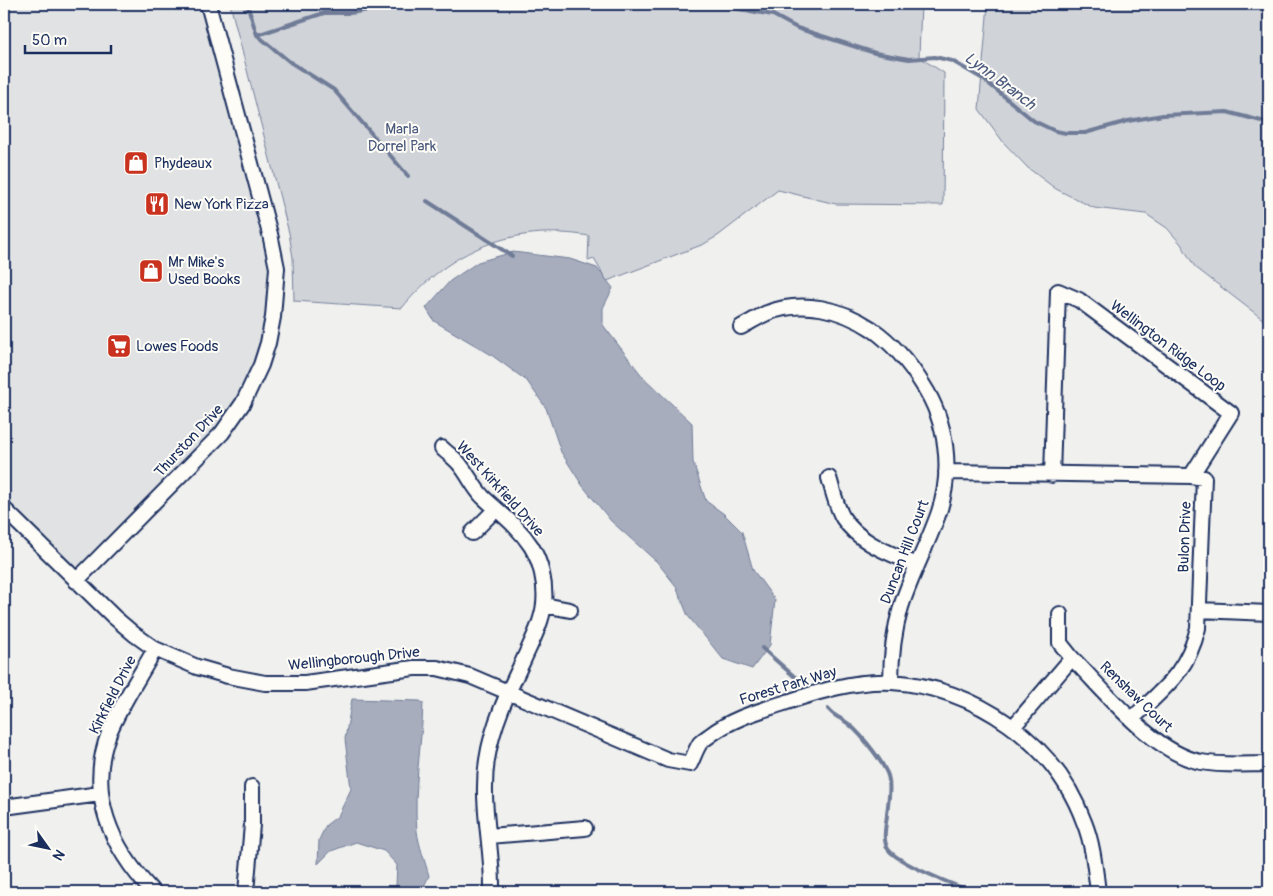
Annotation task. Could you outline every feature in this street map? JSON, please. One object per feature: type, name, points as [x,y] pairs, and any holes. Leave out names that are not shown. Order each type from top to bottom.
[{"type":"street","name":"Thurston Drive","points":[[76,581],[222,433],[243,403],[261,365],[268,343],[275,301],[277,268],[270,234],[208,4]]},
{"type":"street","name":"Wellington Ridge Loop","points":[[1052,474],[1058,291],[1079,300],[1231,413],[1191,476]]},
{"type":"street","name":"Duncan Hill Court","points":[[740,327],[769,312],[794,307],[818,307],[839,312],[862,322],[884,339],[909,365],[928,392],[939,416],[943,431],[946,472],[945,489],[939,513],[917,565],[896,625],[892,682]]},
{"type":"street","name":"West Kirkfield Drive","points":[[442,448],[460,464],[475,486],[512,522],[530,545],[539,561],[544,588],[544,605],[536,632],[508,694]]},
{"type":"street","points":[[946,472],[1191,476]]},
{"type":"street","name":"Bulon Drive","points":[[1132,720],[1172,680],[1186,662],[1195,640],[1199,610],[1204,478],[1191,476]]},
{"type":"street","points":[[829,478],[842,516],[856,534],[875,546],[917,565]]},
{"type":"street","points":[[472,533],[496,508]]},
{"type":"street","name":"Wellingborough Drive","points":[[4,509],[114,617],[155,649],[197,667],[228,676],[265,683],[305,683],[414,668],[438,668],[470,676],[508,694],[668,760],[690,764]]},
{"type":"street","points":[[544,605],[570,610]]},
{"type":"street","points":[[1199,610],[1269,613]]},
{"type":"street","name":"Renshaw Court","points":[[1060,614],[1060,643],[1132,720],[1160,744],[1187,758],[1201,762],[1217,764],[1269,764]]},
{"type":"street","name":"Kirkfield Drive","points":[[153,892],[133,870],[116,842],[109,826],[100,794],[101,764],[110,732],[155,649]]},
{"type":"street","points":[[1014,726],[1072,658]]},
{"type":"street","name":"Forest Park Way","points":[[690,764],[700,743],[736,719],[822,690],[854,684],[892,682],[929,687],[979,705],[1014,726],[1053,767],[1072,795],[1084,822],[1093,851],[1098,892]]},
{"type":"street","points":[[492,892],[493,872],[485,784],[486,760],[491,738],[508,694]]},
{"type":"street","points":[[246,892],[252,825],[252,787]]},
{"type":"street","points":[[4,807],[100,794]]},
{"type":"street","points":[[489,836],[585,828]]},
{"type":"shaded area","points":[[4,4],[208,4],[270,234],[276,294],[243,403],[76,581],[4,509]]},
{"type":"green space","name":"Marla Dorrel Park","points":[[230,4],[921,4],[919,57],[944,73],[943,205],[836,204],[778,190],[719,235],[704,244],[607,281],[594,259],[588,261],[589,236],[561,233],[535,234],[509,238],[485,245],[462,256],[440,270],[402,308],[294,301],[293,258],[289,233]]},
{"type":"green space","points":[[988,4],[1269,4],[1269,324],[1195,267],[1181,244],[1167,228],[1146,214],[1094,208],[1056,189],[1028,168],[1004,143],[979,109]]},
{"type":"water","points":[[513,252],[570,259],[597,268],[613,288],[603,308],[603,325],[643,377],[692,423],[693,462],[706,501],[724,514],[742,532],[753,570],[775,600],[770,645],[752,669],[723,659],[688,616],[676,586],[657,562],[611,521],[582,485],[561,452],[546,408],[527,381],[490,354],[434,321],[426,308],[450,281],[478,262]]},
{"type":"water","points":[[352,699],[420,701],[423,703],[416,815],[418,837],[429,876],[421,892],[392,892],[396,885],[397,865],[384,851],[356,842],[331,851],[318,864],[319,840],[326,825],[338,816],[351,789],[345,739]]},
{"type":"waterway","name":"Lynn Branch","points":[[247,4],[257,35]]},
{"type":"waterway","name":"Lynn Branch","points":[[257,35],[324,13],[350,13],[406,4]]},
{"type":"waterway","name":"Lynn Branch","points":[[719,4],[773,15],[797,28],[875,53],[909,59],[935,57],[952,61],[983,79],[1034,121],[1055,131],[1085,133],[1128,121],[1163,115],[1227,112],[1269,123]]},
{"type":"waterway","points":[[257,35],[290,62],[334,90],[408,176]]},
{"type":"waterway","points":[[427,201],[512,256]]},
{"type":"waterway","points":[[762,648],[796,678]]},
{"type":"waterway","points":[[828,709],[849,724],[861,736],[887,773],[889,788],[885,837],[888,849],[894,855],[914,867],[974,892]]},
{"type":"place","name":"Phydeaux","points":[[136,163]]},
{"type":"place","name":"New York Pizza","points":[[157,204]]},
{"type":"place","name":"Mr Mike's Used Books","points":[[151,271]]},
{"type":"place","name":"Lowes Foods","points":[[119,346]]}]
